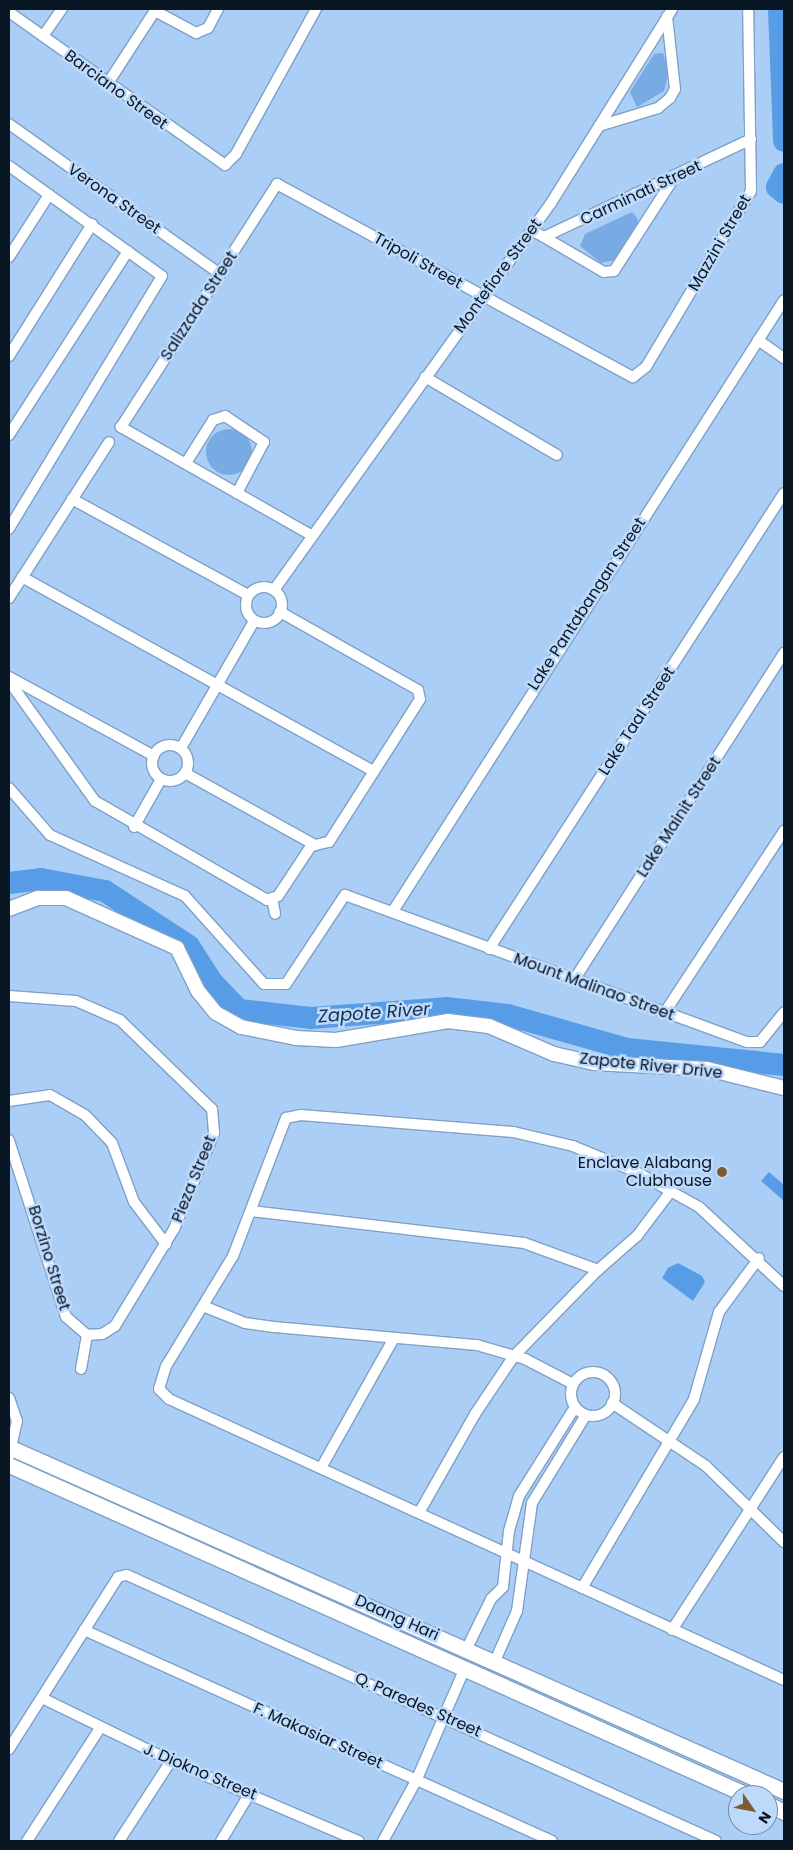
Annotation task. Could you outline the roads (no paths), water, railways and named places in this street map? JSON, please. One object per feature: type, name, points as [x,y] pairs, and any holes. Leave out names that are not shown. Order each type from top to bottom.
[{"type":"main road","name":"Daang Hari","points":[[9,1450],[467,1648],[784,1792]]},
{"type":"main road","name":"Daang Hari","points":[[9,1465],[728,1787]]},
{"type":"street","points":[[43,36],[62,9]]},
{"type":"street","points":[[108,83],[156,10],[196,33],[208,28],[218,9]]},
{"type":"street","name":"Barciano Street","points":[[9,12],[225,164],[236,154],[316,9]]},
{"type":"street","name":"Mazzini Street","points":[[640,374],[751,191],[748,9]]},
{"type":"street","points":[[599,126],[658,108],[670,98],[675,88],[670,12]]},
{"type":"street","name":"Montefiore Street","points":[[274,590],[311,535],[531,230],[670,12]]},
{"type":"street","name":"Verona Street","points":[[9,124],[220,274]]},
{"type":"street","name":"Carminati Street","points":[[544,238],[672,181],[751,139]]},
{"type":"street","points":[[9,166],[162,276],[9,529]]},
{"type":"street","points":[[531,230],[604,272],[614,271],[672,181]]},
{"type":"street","name":"Salizzada Street","points":[[186,463],[121,427],[277,184]]},
{"type":"street","name":"Tripoli Street","points":[[277,184],[627,376],[640,374]]},
{"type":"street","points":[[9,257],[49,194]]},
{"type":"street","points":[[9,356],[92,224]]},
{"type":"street","points":[[9,435],[128,251]]},
{"type":"street","name":"Lake Pantabangan Street","points":[[393,911],[784,300]]},
{"type":"street","points":[[758,340],[784,358]]},
{"type":"street","points":[[425,377],[557,455]]},
{"type":"street","points":[[236,492],[264,442],[225,416],[214,420],[186,463],[236,492],[311,535]]},
{"type":"street","points":[[9,598],[109,442]]},
{"type":"street","name":"Lake Taal Street","points":[[489,948],[784,493]]},
{"type":"street","points":[[72,499],[248,595]]},
{"type":"street","points":[[22,577],[374,771]]},
{"type":"street","points":[[248,595],[263,586],[274,590],[281,600],[280,612],[272,621],[254,621]]},
{"type":"street","points":[[248,595],[247,612],[254,621]]},
{"type":"street","points":[[185,773],[315,845],[329,842],[420,699],[418,690],[280,612]]},
{"type":"street","points":[[181,748],[254,621]]},
{"type":"street","name":"Lake Mainit Street","points":[[574,980],[784,653]]},
{"type":"street","points":[[9,679],[95,801],[134,827],[266,900],[278,896],[315,845]]},
{"type":"street","points":[[9,679],[154,756]]},
{"type":"street","points":[[22,699],[29,689]]},
{"type":"street","points":[[164,746],[181,748],[188,758],[185,773],[173,781],[161,779],[154,770],[154,756],[164,746]]},
{"type":"street","points":[[134,827],[161,779]]},
{"type":"street","name":"Mount Malinao Street","points":[[9,788],[50,835],[186,896],[264,984],[286,984],[345,896],[393,911],[574,980],[747,1042],[760,1042],[784,1012]]},
{"type":"street","points":[[665,1012],[784,831]]},
{"type":"street","name":"Zapote River Drive","points":[[9,909],[38,898],[66,898],[177,948],[198,991],[216,1013],[241,1027],[296,1038],[336,1040],[448,1021],[481,1025],[554,1054],[594,1063],[707,1069],[784,1088]]},
{"type":"street","points":[[272,898],[275,914]]},
{"type":"street","name":"Pieza Street","points":[[9,996],[76,1001],[120,1020],[212,1109],[214,1133],[166,1244],[115,1326],[102,1334],[87,1335]]},
{"type":"street","points":[[9,1101],[50,1095],[85,1115],[112,1143],[134,1202],[166,1244]]},
{"type":"street","points":[[784,1286],[759,1258],[719,1222],[671,1191],[591,1153],[541,1138],[302,1115],[286,1118],[233,1256],[166,1366],[159,1389],[169,1399],[420,1511],[508,1557],[582,1588],[784,1680]]},
{"type":"street","name":"Borzino Street","points":[[9,1140],[66,1317],[87,1335]]},
{"type":"street","points":[[420,1511],[470,1422],[514,1356],[598,1270],[637,1236],[671,1191]]},
{"type":"street","points":[[251,1211],[524,1243],[598,1270]]},
{"type":"street","points":[[582,1588],[698,1388],[719,1312],[759,1258]]},
{"type":"street","points":[[203,1306],[245,1323],[477,1345],[514,1356],[573,1384]]},
{"type":"street","points":[[81,1369],[87,1335]]},
{"type":"street","points":[[321,1468],[394,1338]]},
{"type":"street","points":[[573,1384],[587,1373],[605,1376],[614,1391],[612,1403],[604,1412],[586,1415],[575,1407]]},
{"type":"street","points":[[467,1648],[491,1599],[503,1587],[508,1557],[509,1531],[519,1496],[575,1407],[573,1384]]},
{"type":"street","points":[[9,1398],[17,1421],[9,1450]]},
{"type":"street","points":[[612,1403],[706,1466],[752,1508],[784,1542]]},
{"type":"street","points":[[495,1661],[517,1612],[532,1503],[586,1415]]},
{"type":"street","points":[[672,1630],[784,1456]]},
{"type":"street","name":"Q. Paredes Street","points":[[84,1630],[118,1577],[139,1579],[716,1841]]},
{"type":"street","points":[[9,1750],[84,1630]]},
{"type":"street","name":"F. Makasiar Street","points":[[84,1630],[552,1841]]},
{"type":"street","points":[[383,1841],[416,1781],[464,1670]]},
{"type":"street","name":"J. Diokno Street","points":[[42,1698],[100,1728],[171,1761],[359,1841]]},
{"type":"street","points":[[27,1841],[100,1728]]},
{"type":"street","points":[[119,1841],[171,1761]]},
{"type":"street","points":[[221,1841],[250,1793]]},
{"type":"waterway","points":[[779,9],[784,141]]},
{"type":"waterway","points":[[784,174],[777,187],[784,193]]},
{"type":"waterway","name":"Zapote River","points":[[9,883],[41,879],[105,891],[189,946],[212,982],[239,1010],[311,1018],[446,1008],[508,1015],[627,1049],[784,1065]]},
{"type":"place","name":"Enclave Alabang Clubhouse","points":[[722,1172]]}]
